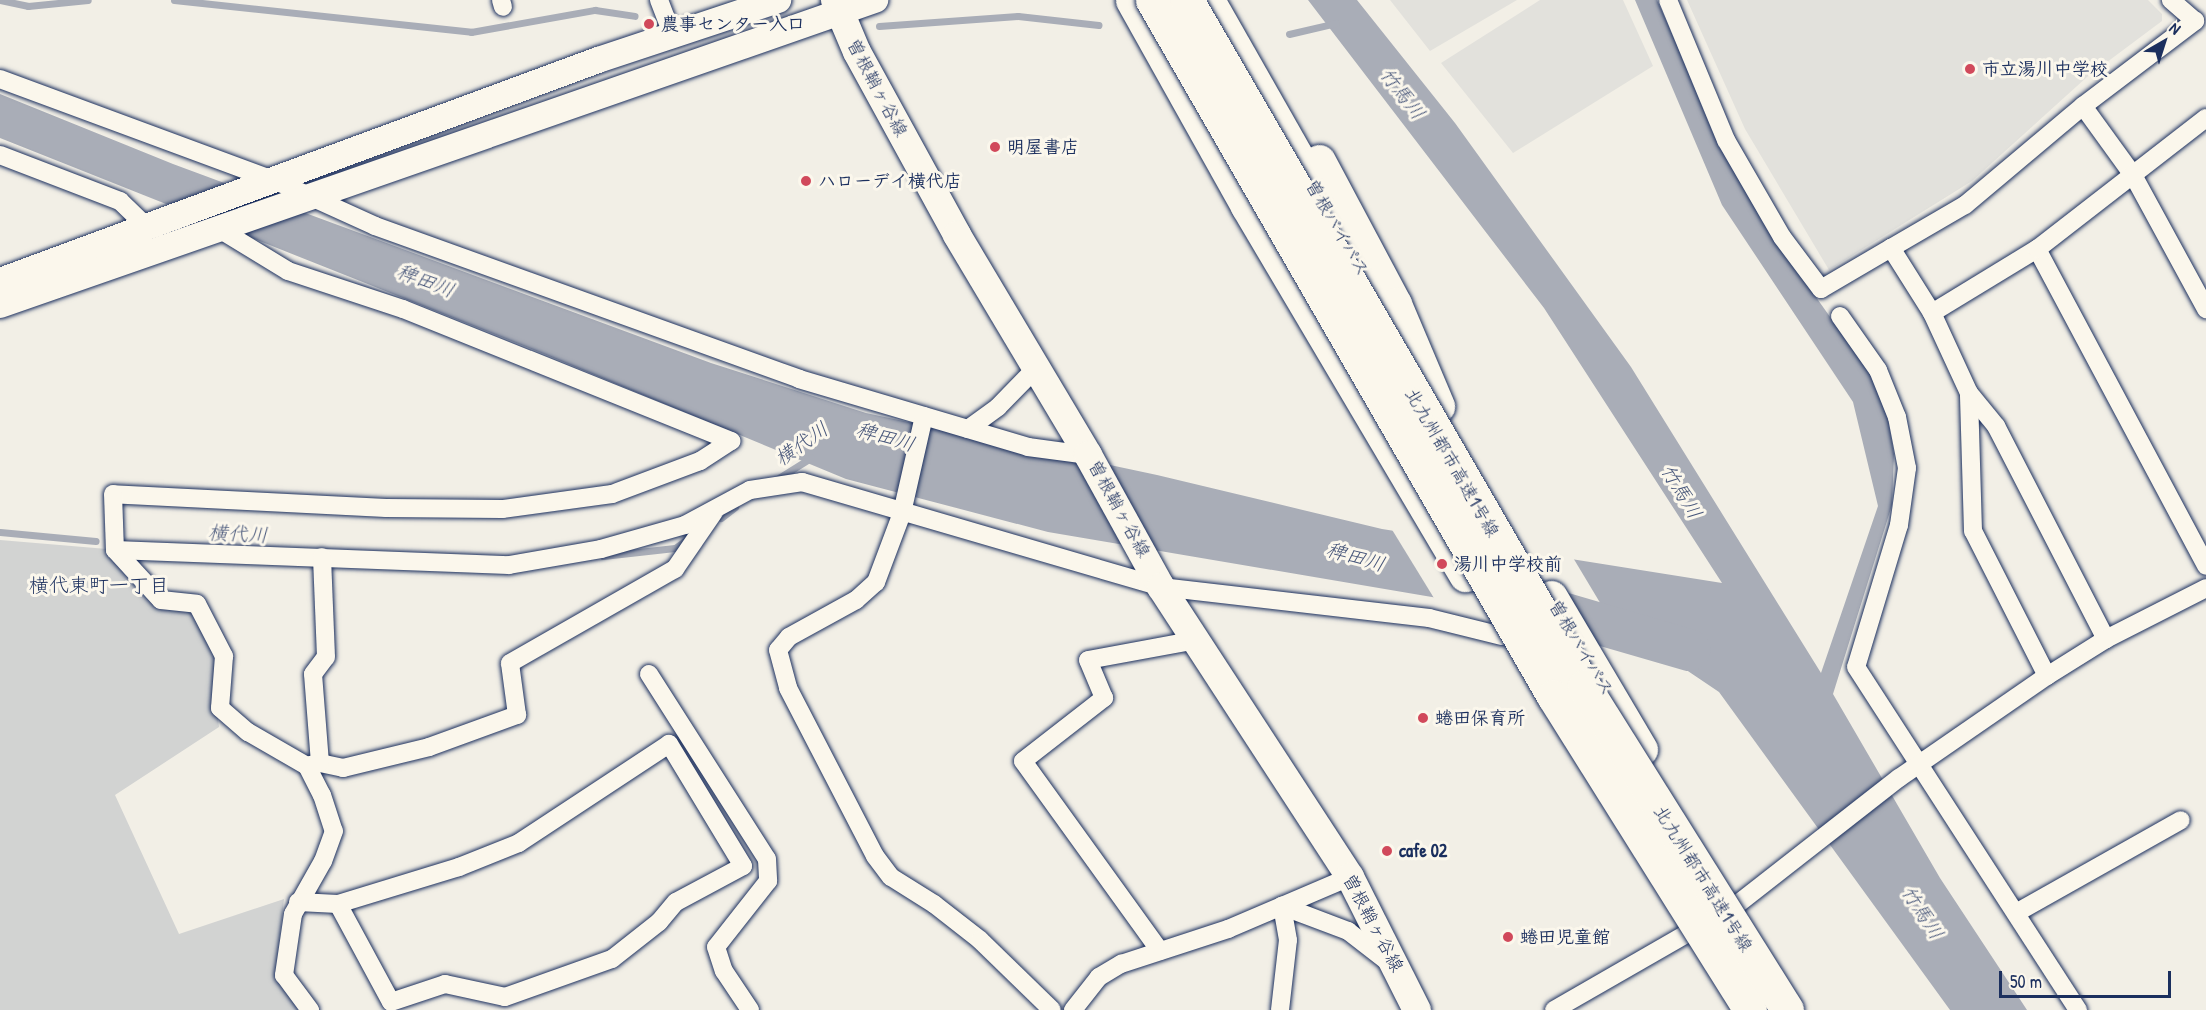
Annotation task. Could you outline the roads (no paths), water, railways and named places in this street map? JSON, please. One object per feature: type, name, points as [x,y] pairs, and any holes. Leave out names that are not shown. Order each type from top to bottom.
[{"type":"highway","name":"曽根バイパス","points":[[1132,0],[1247,206],[1561,737],[1740,1010]]},
{"type":"highway","name":"北九州都市高速1号線","points":[[1152,0],[1553,696],[1750,1010]]},
{"type":"highway","name":"曽根バイパス","points":[[1172,0],[1276,190],[1404,473]]},
{"type":"highway","name":"北九州都市高速1号線","points":[[1187,0],[1578,676],[1786,1010]]},
{"type":"highway","name":"曽根バイパス","points":[[1208,0],[1510,530],[1735,906],[1803,1010]]},
{"type":"highway","points":[[1228,0],[1390,294],[1438,406]]},
{"type":"main road","name":"曽根鞘ヶ谷線","points":[[837,7],[856,52],[957,235],[1088,455],[1157,579],[1350,877],[1417,1010]]},
{"type":"street","points":[[659,0],[672,34]]},
{"type":"street","points":[[0,281],[672,34],[778,0]]},
{"type":"street","points":[[0,305],[209,230],[311,197],[837,7],[875,0]]},
{"type":"street","points":[[1668,0],[1726,140],[1782,237],[1821,289],[1965,205],[2083,106],[2195,21],[2171,0]]},
{"type":"street","points":[[0,79],[276,181],[375,226],[800,379],[1028,447],[1088,455]]},
{"type":"street","points":[[2083,106],[2133,175],[2206,309]]},
{"type":"street","points":[[1932,313],[2037,249],[2206,118]]},
{"type":"street","points":[[0,155],[120,201],[147,227]]},
{"type":"street","points":[[209,230],[288,271],[403,309],[731,441],[700,461],[612,494],[502,509],[386,508],[113,494],[115,550],[161,600],[197,604],[224,656],[220,708],[248,732],[313,764],[343,768],[429,747],[517,715],[510,663],[675,568],[716,508]]},
{"type":"street","points":[[1891,248],[1932,313],[1969,393],[1996,426],[2106,639]]},
{"type":"street","points":[[2037,249],[2206,566]]},
{"type":"street","points":[[1840,316],[1878,370],[1897,417],[1906,468],[1899,525],[1856,667],[1920,762],[2078,1010]]},
{"type":"street","points":[[968,429],[998,407],[1036,368]]},
{"type":"street","points":[[1969,393],[1973,531],[2047,676]]},
{"type":"street","points":[[924,416],[903,508],[876,582],[856,600],[789,637],[778,650],[788,688],[874,856],[891,877],[934,904],[980,940],[1052,1010]]},
{"type":"street","points":[[115,550],[509,565],[601,549],[685,525],[750,490],[802,482],[1157,579],[1429,618],[1499,631]]},
{"type":"street","points":[[310,1010],[284,975],[293,914],[323,861],[334,831],[313,764],[313,674],[326,657],[322,558]]},
{"type":"street","points":[[1554,1010],[1735,906],[1818,844],[1920,762],[2047,676],[2106,639],[2206,588]]},
{"type":"street","points":[[1160,951],[1023,760],[1104,698],[1088,660],[1197,640]]},
{"type":"street","points":[[649,674],[767,859],[768,881],[716,947],[724,971],[750,1010]]},
{"type":"street","points":[[298,903],[338,904],[459,867],[519,843],[669,744],[743,866],[676,902],[659,922],[612,959],[505,997],[445,984],[391,1002],[338,904]]},
{"type":"street","points":[[2016,913],[2181,820]]},
{"type":"street","points":[[1073,1010],[1099,977],[1121,964],[1228,929],[1350,877]]},
{"type":"street","points":[[1282,906],[1348,931],[1397,968]]},
{"type":"street","points":[[1280,1010],[1288,940],[1282,906]]},
{"type":"water","name":"竹馬川","points":[[1308,0],[1357,0],[1455,123],[1631,367],[1821,673],[1878,506],[1853,402],[1722,205],[1635,0],[1657,0],[1714,128],[1762,221],[1872,376],[1888,418],[1894,454],[1892,505],[1833,694],[1940,878],[2027,1010],[1950,1010],[1719,692],[1627,630],[1048,532],[846,479],[544,354],[0,138],[0,94],[173,164],[711,363],[866,413],[1157,475],[1382,529],[1722,583],[1544,308]]},
{"type":"waterway","points":[[0,0],[28,6],[88,0]]},
{"type":"waterway","points":[[174,0],[471,32],[595,10],[635,16]]},
{"type":"waterway","points":[[879,26],[1018,16],[1098,25]]},
{"type":"waterway","points":[[1289,34],[1336,23]]},
{"type":"waterway","name":"横代川","points":[[777,479],[811,458]]},
{"type":"waterway","name":"横代川","points":[[721,518],[735,507]]},
{"type":"waterway","name":"横代川","points":[[0,532],[96,541]]},
{"type":"waterway","name":"横代川","points":[[603,556],[675,548],[686,540]]},
{"type":"waterway","name":"稗田川","points":[[1555,611],[1689,650]]},
{"type":"place","name":"農事センター入口","points":[[649,24]]},
{"type":"place","name":"市立湯川中学校","points":[[1970,69]]},
{"type":"place","name":"明屋書店","points":[[995,147]]},
{"type":"place","name":"ハローデイ横代店","points":[[806,181]]},
{"type":"place","name":"湯川中学校前","points":[[1442,564]]},
{"type":"place","name":"蜷田保育所","points":[[1423,718]]},
{"type":"place","name":"cafe 02","points":[[1387,851]]},
{"type":"place","name":"蜷田児童館","points":[[1508,937]]},
{"type":"district","name":"横代東町一丁目","points":[[99,584]]}]
